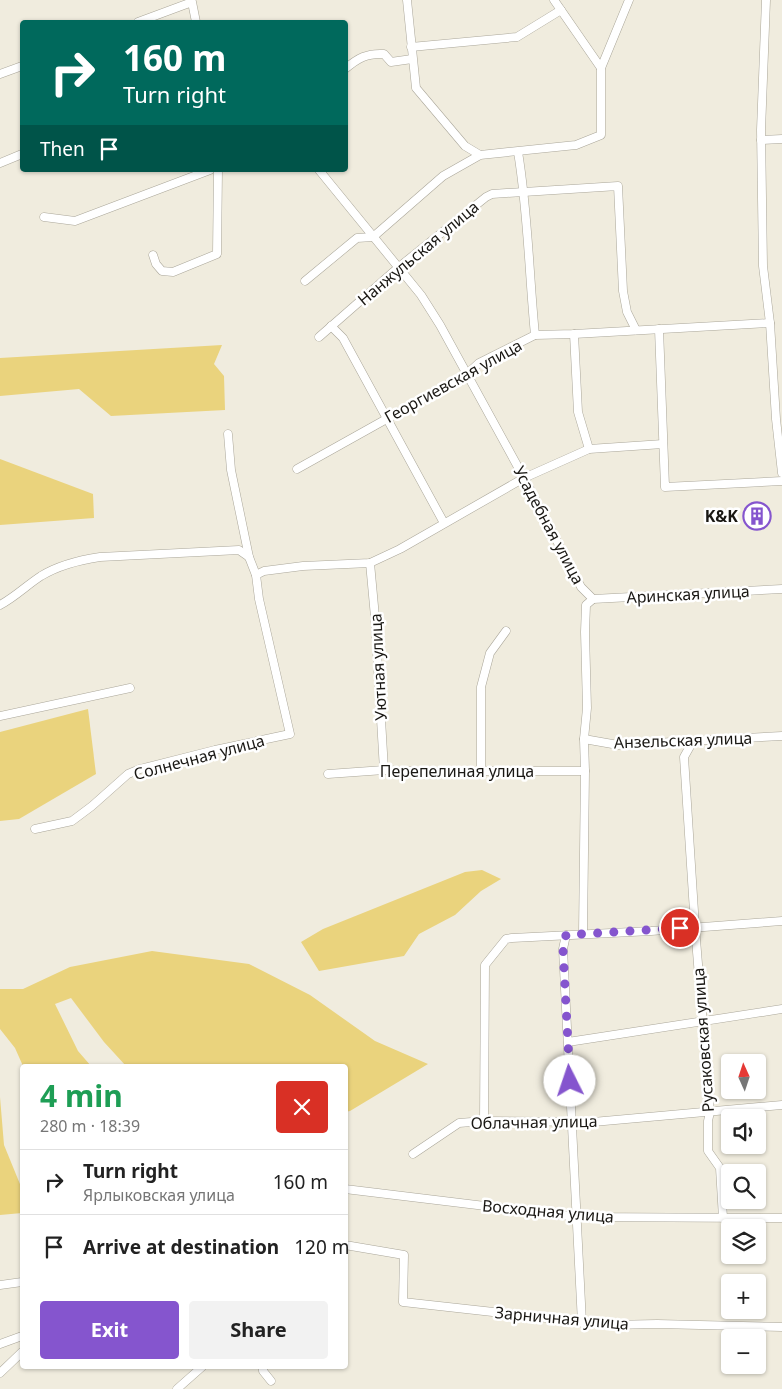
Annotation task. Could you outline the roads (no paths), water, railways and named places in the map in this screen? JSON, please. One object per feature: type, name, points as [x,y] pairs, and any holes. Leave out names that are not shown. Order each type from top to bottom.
[{"type":"street","points":[[408,0],[416,88],[465,146],[480,155]]},
{"type":"street","points":[[554,0],[601,68]]},
{"type":"street","points":[[305,281],[357,238],[373,237],[443,176],[480,155],[576,145],[601,136],[601,68],[629,0]]},
{"type":"street","points":[[766,0],[761,140],[763,266],[770,323],[776,419],[782,473]]},
{"type":"street","points":[[143,20],[193,1],[196,20]]},
{"type":"street","points":[[411,47],[517,37],[561,10]]},
{"type":"street","points":[[348,67],[371,53],[384,54],[391,62],[412,59]]},
{"type":"street","points":[[0,74],[20,67]]},
{"type":"street","points":[[761,140],[782,139]]},
{"type":"street","points":[[518,152],[525,192],[531,291],[536,335]]},
{"type":"street","points":[[0,164],[20,155]]},
{"type":"street","points":[[44,217],[75,222],[205,172]]},
{"type":"street","points":[[153,255],[156,264],[162,271],[173,272],[218,254],[218,172]]},
{"type":"street","name":"Усадебная улица","points":[[321,172],[421,295],[524,478],[581,587],[594,598],[586,605],[585,632],[587,708],[584,738],[584,933]]},
{"type":"street","name":"Нанжульская улица","points":[[318,337],[399,267],[486,197],[492,194],[618,186],[623,291],[627,312],[636,330]]},
{"type":"street","name":"Георгиевская улица","points":[[297,469],[467,374],[479,363],[536,335],[770,323]]},
{"type":"street","points":[[331,326],[343,338],[444,523]]},
{"type":"street","points":[[658,329],[666,487],[782,481]]},
{"type":"street","points":[[574,334],[578,412],[589,449]]},
{"type":"street","points":[[228,434],[232,470],[249,557],[256,575],[264,571],[303,566],[370,563],[400,549],[524,478],[589,449],[663,444]]},
{"type":"street","points":[[0,605],[41,576],[64,565],[82,560],[100,557],[239,550],[249,557]]},
{"type":"street","name":"Уютная улица","points":[[370,563],[384,770]]},
{"type":"street","name":"Солнечная улица","points":[[35,829],[72,821],[128,774],[140,769],[290,734],[259,599],[256,575]]},
{"type":"street","name":"Аринская улица","points":[[594,598],[782,589]]},
{"type":"street","points":[[480,771],[481,687],[490,653],[506,630]]},
{"type":"street","points":[[0,716],[130,688]]},
{"type":"street","name":"Анзельская улица","points":[[584,738],[618,744],[782,736]]},
{"type":"street","name":"Русаковская улица","points":[[693,741],[684,757],[710,1112],[708,1121],[708,1151],[720,1168],[723,1218]]},
{"type":"street","name":"Перепелиная улица","points":[[328,774],[384,770],[456,773],[480,771],[585,771]]},
{"type":"street","points":[[484,1122],[485,965],[506,939],[782,921]]},
{"type":"street","points":[[566,935],[563,949],[582,1323]]},
{"type":"street","points":[[568,1042],[782,1009]]},
{"type":"street","name":"Облачная улица","points":[[413,1154],[459,1124],[484,1122],[593,1122],[782,1105]]},
{"type":"street","name":"Восходная улица","points":[[348,1189],[578,1217],[782,1218]]},
{"type":"street","name":"Зарничная улица","points":[[348,1246],[404,1255],[403,1302],[610,1325],[657,1324],[782,1327]]},
{"type":"street","points":[[0,1285],[20,1282]]},
{"type":"street","points":[[0,1344],[20,1337]]},
{"type":"street","points":[[0,1373],[20,1354]]},
{"type":"street","points":[[177,1389],[200,1369]]},
{"type":"street","points":[[263,1369],[271,1381]]},
{"type":"place","name":"K&K","points":[[757,516]]}]
